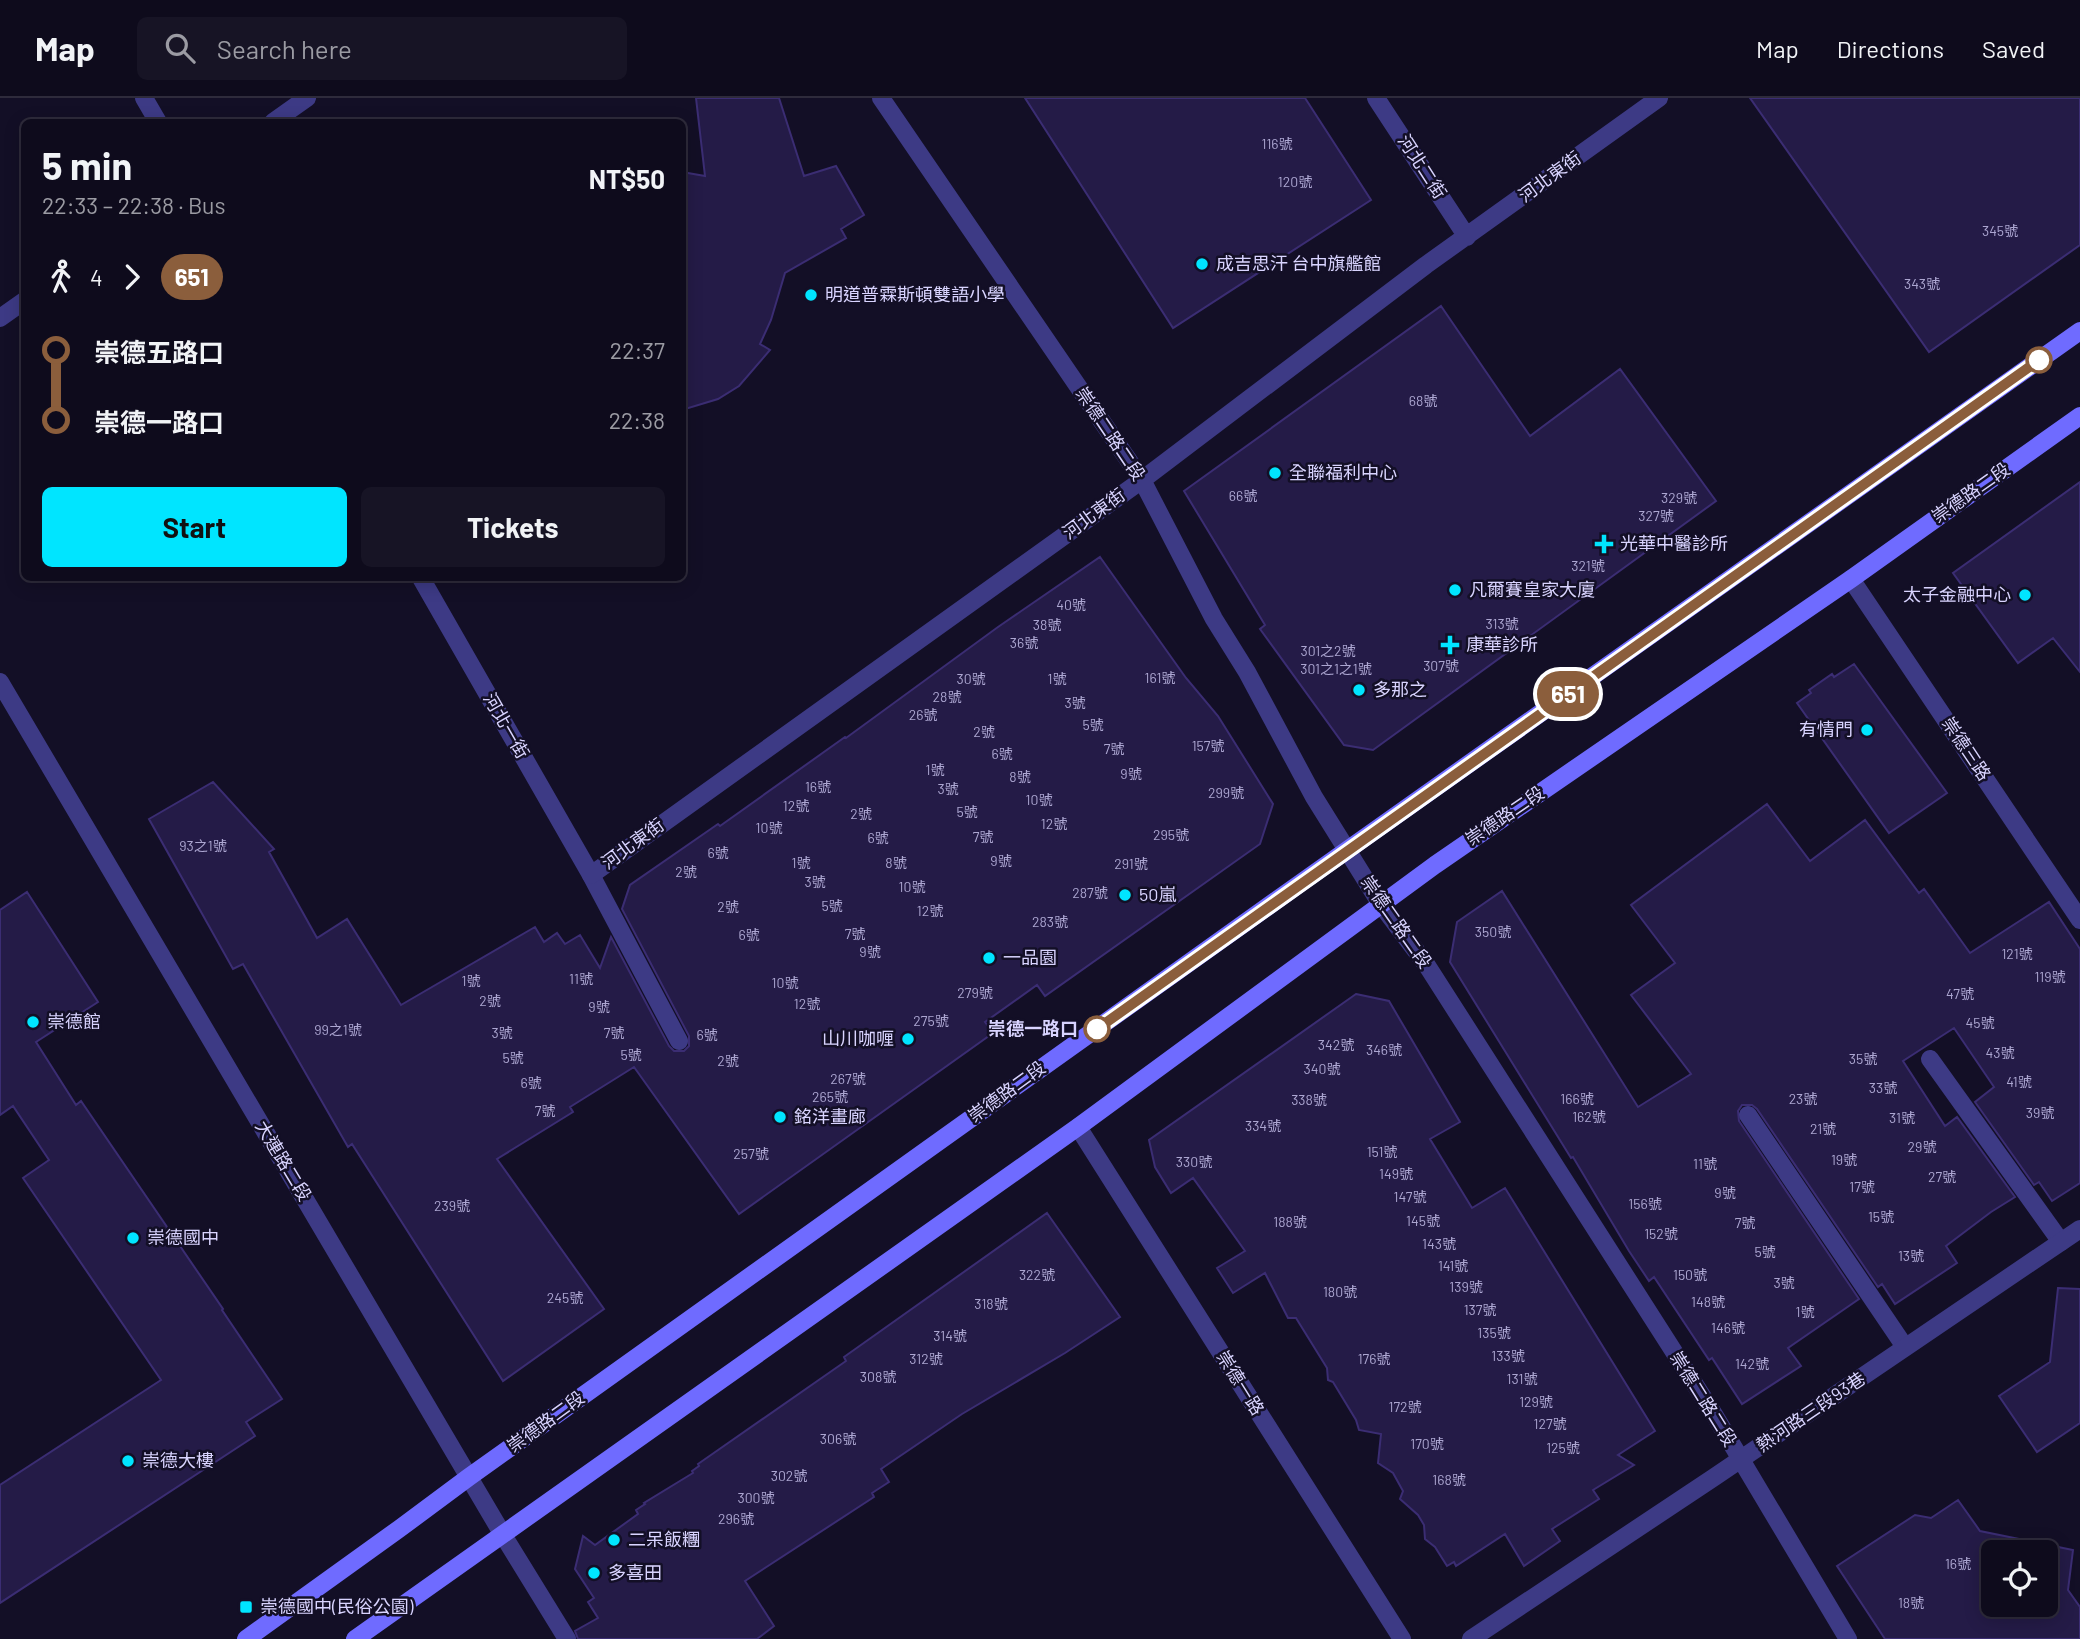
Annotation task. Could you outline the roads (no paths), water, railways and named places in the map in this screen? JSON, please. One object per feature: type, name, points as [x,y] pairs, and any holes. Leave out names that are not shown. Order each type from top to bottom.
[{"type":"main road","name":"崇德路二段","points":[[246,1639],[1348,850],[2080,331]]},
{"type":"main road","name":"崇德路二段","points":[[355,1639],[1078,1127],[1380,903],[1851,579],[2080,416]]},
{"type":"street","points":[[144,98],[156,119]]},
{"type":"street","points":[[277,119],[307,98]]},
{"type":"street","name":"崇德二路二段","points":[[881,98],[1142,480],[1214,619],[1247,672],[1314,797],[1380,903],[1426,964],[1741,1459],[1849,1639]]},
{"type":"street","name":"河北二街","points":[[1376,98],[1466,237]]},
{"type":"street","name":"河北東街","points":[[591,875],[1142,480],[1415,273],[1659,98]]},
{"type":"street","points":[[0,318],[21,303]]},
{"type":"street","name":"崇德三路","points":[[1851,579],[2080,920]]},
{"type":"street","name":"河北一街","points":[[423,581],[591,875],[679,1041]]},
{"type":"street","name":"大連路二段","points":[[0,682],[567,1639]]},
{"type":"street","points":[[1930,1059],[2061,1242]]},
{"type":"street","points":[[1748,1115],[1905,1347]]},
{"type":"street","name":"崇德一路","points":[[1078,1127],[1402,1639]]},
{"type":"street","name":"熱河路三段93巷","points":[[1471,1639],[2080,1229]]},
{"type":"place","name":"成吉思汗 台中旗艦館","points":[[1202,264]]},
{"type":"place","name":"明道普霖斯頓雙語小學","points":[[811,295]]},
{"type":"place","name":"全聯福利中心","points":[[1275,473]]},
{"type":"place","name":"光華中醫診所","points":[[1604,544]]},
{"type":"place","name":"凡爾賽皇家大廈","points":[[1455,590]]},
{"type":"place","name":"太子金融中心","points":[[2025,595]]},
{"type":"place","name":"康華診所","points":[[1450,645]]},
{"type":"place","name":"多那之","points":[[1359,690]]},
{"type":"place","name":"有情門","points":[[1867,730]]},
{"type":"place","name":"50嵐","points":[[1125,895]]},
{"type":"place","name":"一品園","points":[[989,958]]},
{"type":"place","name":"崇德館","points":[[33,1022]]},
{"type":"place","name":"崇德一路口","points":[[1097,1029]]},
{"type":"place","name":"山川咖喱","points":[[908,1039]]},
{"type":"place","name":"銘洋畫廊","points":[[780,1117]]},
{"type":"place","name":"崇德國中","points":[[133,1238]]},
{"type":"place","name":"崇德大樓","points":[[128,1461]]},
{"type":"place","name":"二呆飯糰","points":[[614,1540]]},
{"type":"place","name":"多喜田","points":[[594,1573]]},
{"type":"place","name":"崇德國中(民俗公園)","points":[[246,1607]]}]
